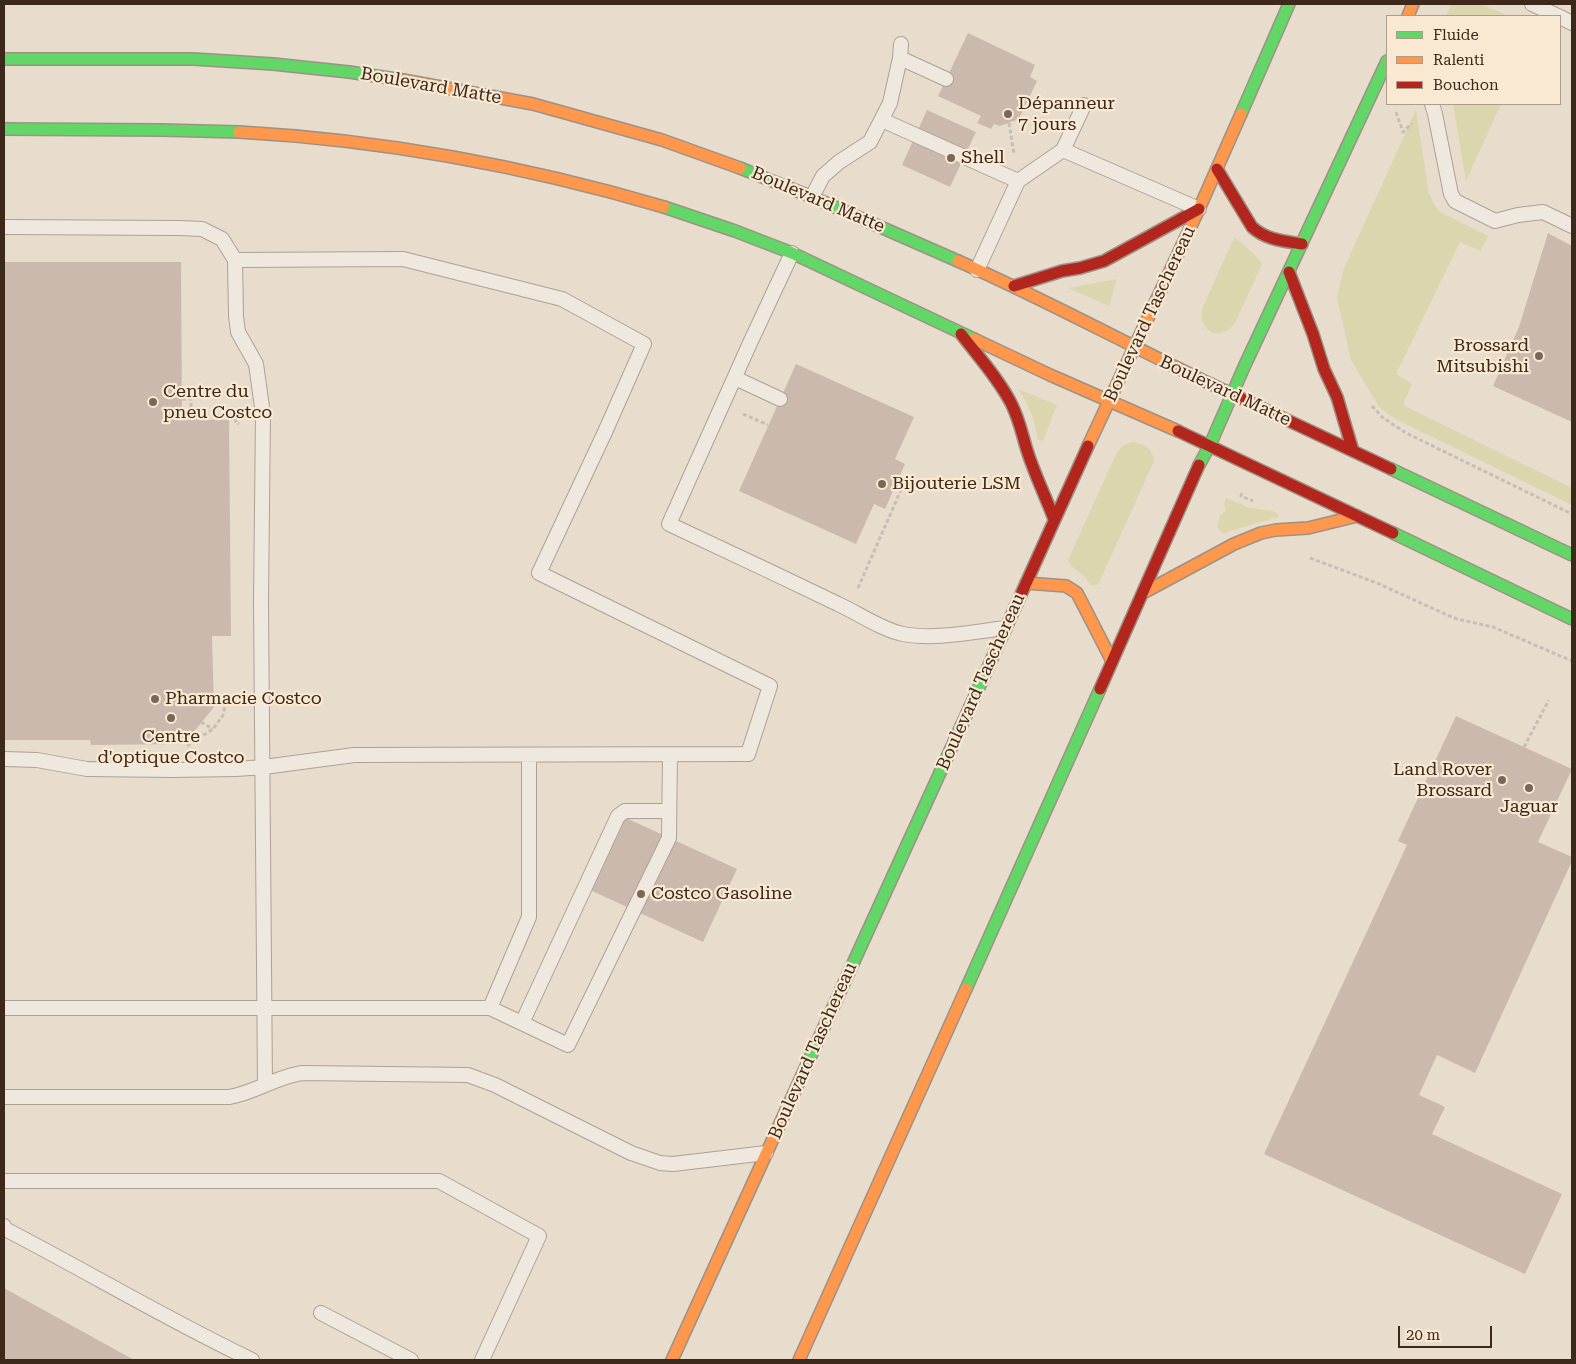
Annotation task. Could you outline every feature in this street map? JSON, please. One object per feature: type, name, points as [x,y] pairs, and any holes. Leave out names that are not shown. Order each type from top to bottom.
[{"type":"main road","name":"Boulevard Taschereau","points":[[672,1360],[1054,519],[1199,209],[1290,4]]},
{"type":"main road","name":"Boulevard Matte","points":[[4,59],[212,60],[309,67],[424,83],[533,104],[605,122],[689,149],[812,197],[1014,286],[1135,348],[1572,555]]},
{"type":"main road","points":[[798,1360],[1197,469],[1386,69]]},
{"type":"main road","points":[[4,129],[197,131],[273,134],[346,141],[487,162],[548,175],[641,200],[757,239],[792,253],[961,334],[1210,444],[1572,619]]},
{"type":"main road","points":[[1216,169],[1257,232],[1263,237],[1302,244]]},
{"type":"main road","points":[[1014,286],[1062,271],[1104,261],[1199,209]]},
{"type":"main road","points":[[1289,272],[1313,334],[1324,369],[1337,397],[1353,451]]},
{"type":"main road","points":[[961,334],[1002,386],[1015,409],[1025,437],[1026,447],[1054,519]]},
{"type":"main road","points":[[1143,593],[1249,537],[1276,530],[1308,528],[1357,516]]},
{"type":"main road","points":[[1026,583],[1058,585],[1071,588],[1081,599],[1112,661]]},
{"type":"lane","points":[[1532,4],[1555,15]]},
{"type":"lane","points":[[812,197],[823,176],[839,162],[870,142],[890,103],[900,58],[901,44]]},
{"type":"lane","points":[[900,58],[946,79]]},
{"type":"lane","points":[[977,270],[1018,181],[1063,150],[1084,105]]},
{"type":"lane","points":[[1432,105],[1451,194],[1455,201],[1495,220],[1543,212],[1572,226]]},
{"type":"lane","points":[[882,120],[1018,181]]},
{"type":"lane","points":[[1063,150],[1199,209]]},
{"type":"lane","points":[[4,227],[202,229],[222,239],[235,260],[238,332],[256,364],[263,414],[261,602],[266,1085]]},
{"type":"lane","points":[[792,253],[669,524],[902,634],[950,635],[1006,628]]},
{"type":"lane","points":[[4,759],[37,760],[87,769],[174,770],[264,767],[354,755],[748,754],[770,686],[539,573],[644,344],[562,299],[404,259],[235,260]]},
{"type":"lane","points":[[735,378],[780,399]]},
{"type":"lane","points":[[490,1008],[529,918],[529,755]]},
{"type":"lane","points":[[4,1008],[490,1008],[568,1044],[668,838],[670,755]]},
{"type":"lane","points":[[522,1023],[618,816],[625,811],[669,811]]},
{"type":"lane","points":[[4,1097],[229,1097],[241,1095],[293,1074],[303,1072],[468,1075],[495,1085],[631,1153],[660,1163],[672,1164],[766,1153]]},
{"type":"lane","points":[[4,1181],[439,1181],[538,1236],[482,1360]]},
{"type":"lane","points":[[4,1226],[5,1229],[65,1260],[138,1302],[252,1360]]},
{"type":"lane","points":[[321,1313],[410,1360]]},
{"type":"path","points":[[1393,105],[1403,132]]},
{"type":"path","points":[[182,399],[191,399],[191,415],[235,416],[236,423]]},
{"type":"path","points":[[1368,402],[1382,416],[1406,433],[1572,514]]},
{"type":"path","points":[[753,419],[768,425]]},
{"type":"path","points":[[868,565],[901,490],[895,486]]},
{"type":"path","points":[[1306,556],[1377,583],[1457,619],[1493,627],[1572,661]]},
{"type":"path","points":[[184,748],[213,729],[224,715],[227,697]]},
{"type":"path","points":[[1524,747],[1549,700]]},
{"type":"path","points":[[201,722],[213,729]]},
{"type":"shaded area","points":[[1451,4],[1481,4],[1506,15],[1446,15]]},
{"type":"shaded area","points":[[1453,105],[1501,105],[1466,181]]},
{"type":"shaded area","points":[[1416,110],[1429,193],[1434,204],[1440,212],[1488,236],[1481,251],[1460,242],[1396,374],[1412,384],[1403,405],[1572,488],[1572,505],[1395,419],[1379,407],[1351,360],[1337,297],[1344,268]]},
{"type":"shaded area","points":[[1235,238],[1258,258],[1262,264],[1235,323],[1223,332],[1211,332],[1203,324],[1202,309]]},
{"type":"shaded area","points":[[1117,279],[1109,306],[1068,288]]},
{"type":"shaded area","points":[[1018,389],[1057,405],[1043,441],[1038,440],[1031,413]]},
{"type":"shaded area","points":[[1133,442],[1147,447],[1152,453],[1154,461],[1098,585],[1090,585],[1085,577],[1070,565],[1068,560],[1117,452],[1123,445]]},
{"type":"shaded area","points":[[1226,498],[1250,508],[1273,511],[1279,517],[1223,534],[1217,527],[1220,515],[1226,511],[1224,504]]},
{"type":"building","points":[[968,33],[1035,65],[1030,77],[1037,81],[1019,119],[1000,126],[994,124],[991,129],[977,123],[981,116],[938,96]]},
{"type":"building","points":[[927,110],[976,132],[950,187],[902,165]]},
{"type":"building","name":"Brossard Mitsubishi","points":[[1548,233],[1572,246],[1572,422],[1493,386],[1519,327]]},
{"type":"building","points":[[4,262],[181,262],[182,419],[229,420],[231,636],[212,636],[214,707],[184,744],[91,745],[90,740],[4,740]]},
{"type":"building","points":[[796,364],[914,417],[895,459],[905,464],[885,509],[874,504],[856,544],[739,491]]},
{"type":"building","points":[[1456,716],[1572,769],[1538,842],[1572,857],[1572,861],[1475,1073],[1437,1055],[1419,1095],[1445,1107],[1432,1134],[1562,1194],[1525,1274],[1264,1154],[1407,845],[1398,841]]},
{"type":"building","points":[[624,817],[737,869],[703,942],[590,890]]},
{"type":"building","points":[[4,1288],[134,1360],[4,1360]]},
{"type":"traffic: fast","points":[[1241,114],[1289,4]]},
{"type":"traffic: fast","points":[[4,59],[193,59],[273,64],[403,80]]},
{"type":"traffic: fast","points":[[1199,465],[1210,445],[1244,367],[1386,63]]},
{"type":"traffic: fast","points":[[4,129],[239,132]]},
{"type":"traffic: fast","points":[[740,168],[812,197],[958,261]]},
{"type":"traffic: fast","points":[[664,207],[792,253],[974,339]]},
{"type":"traffic: fast","points":[[1391,469],[1572,555]]},
{"type":"traffic: fast","points":[[1393,533],[1572,619]]},
{"type":"traffic: fast","points":[[788,1106],[990,663]]},
{"type":"traffic: fast","points":[[966,989],[1100,689]]},
{"type":"traffic: slow","points":[[1408,15],[1413,4]]},
{"type":"traffic: slow","points":[[403,80],[533,104],[662,140],[740,168]]},
{"type":"traffic: slow","points":[[1088,446],[1199,209],[1241,114]]},
{"type":"traffic: slow","points":[[239,132],[347,141],[454,157],[559,179],[664,207]]},
{"type":"traffic: slow","points":[[958,261],[1200,379]]},
{"type":"traffic: slow","points":[[974,339],[1050,375],[1178,431]]},
{"type":"traffic: slow","points":[[1143,593],[1234,544],[1261,533],[1308,528],[1357,516]]},
{"type":"traffic: slow","points":[[1026,583],[1066,586],[1077,593],[1112,661]]},
{"type":"traffic: slow","points":[[799,1360],[966,989]]},
{"type":"traffic: slow","points":[[672,1360],[788,1106]]},
{"type":"traffic: jam","points":[[1217,169],[1252,227],[1263,235],[1282,241],[1302,244]]},
{"type":"traffic: jam","points":[[1014,286],[1062,271],[1104,261],[1199,209]]},
{"type":"traffic: jam","points":[[1289,272],[1313,334],[1324,369],[1337,397],[1353,451]]},
{"type":"traffic: jam","points":[[961,334],[994,376],[1011,403],[1032,465],[1054,519]]},
{"type":"traffic: jam","points":[[1200,379],[1391,469]]},
{"type":"traffic: jam","points":[[1178,431],[1393,533]]},
{"type":"traffic: jam","points":[[990,663],[1088,446]]},
{"type":"traffic: jam","points":[[1100,689],[1199,465]]},
{"type":"place","name":"Dépanneur 7 jours","points":[[1008,114]]},
{"type":"place","name":"Shell","points":[[951,158]]},
{"type":"place","name":"Brossard Mitsubishi","points":[[1539,356]]},
{"type":"place","name":"Centre du pneu Costco","points":[[153,402]]},
{"type":"place","name":"Bijouterie LSM","points":[[882,484]]},
{"type":"place","name":"Pharmacie Costco","points":[[155,699]]},
{"type":"place","name":"Centre d'optique Costco","points":[[171,718]]},
{"type":"place","name":"Land Rover Brossard","points":[[1502,780]]},
{"type":"place","name":"Jaguar","points":[[1529,788]]},
{"type":"place","name":"Costco Gasoline","points":[[641,894]]}]
